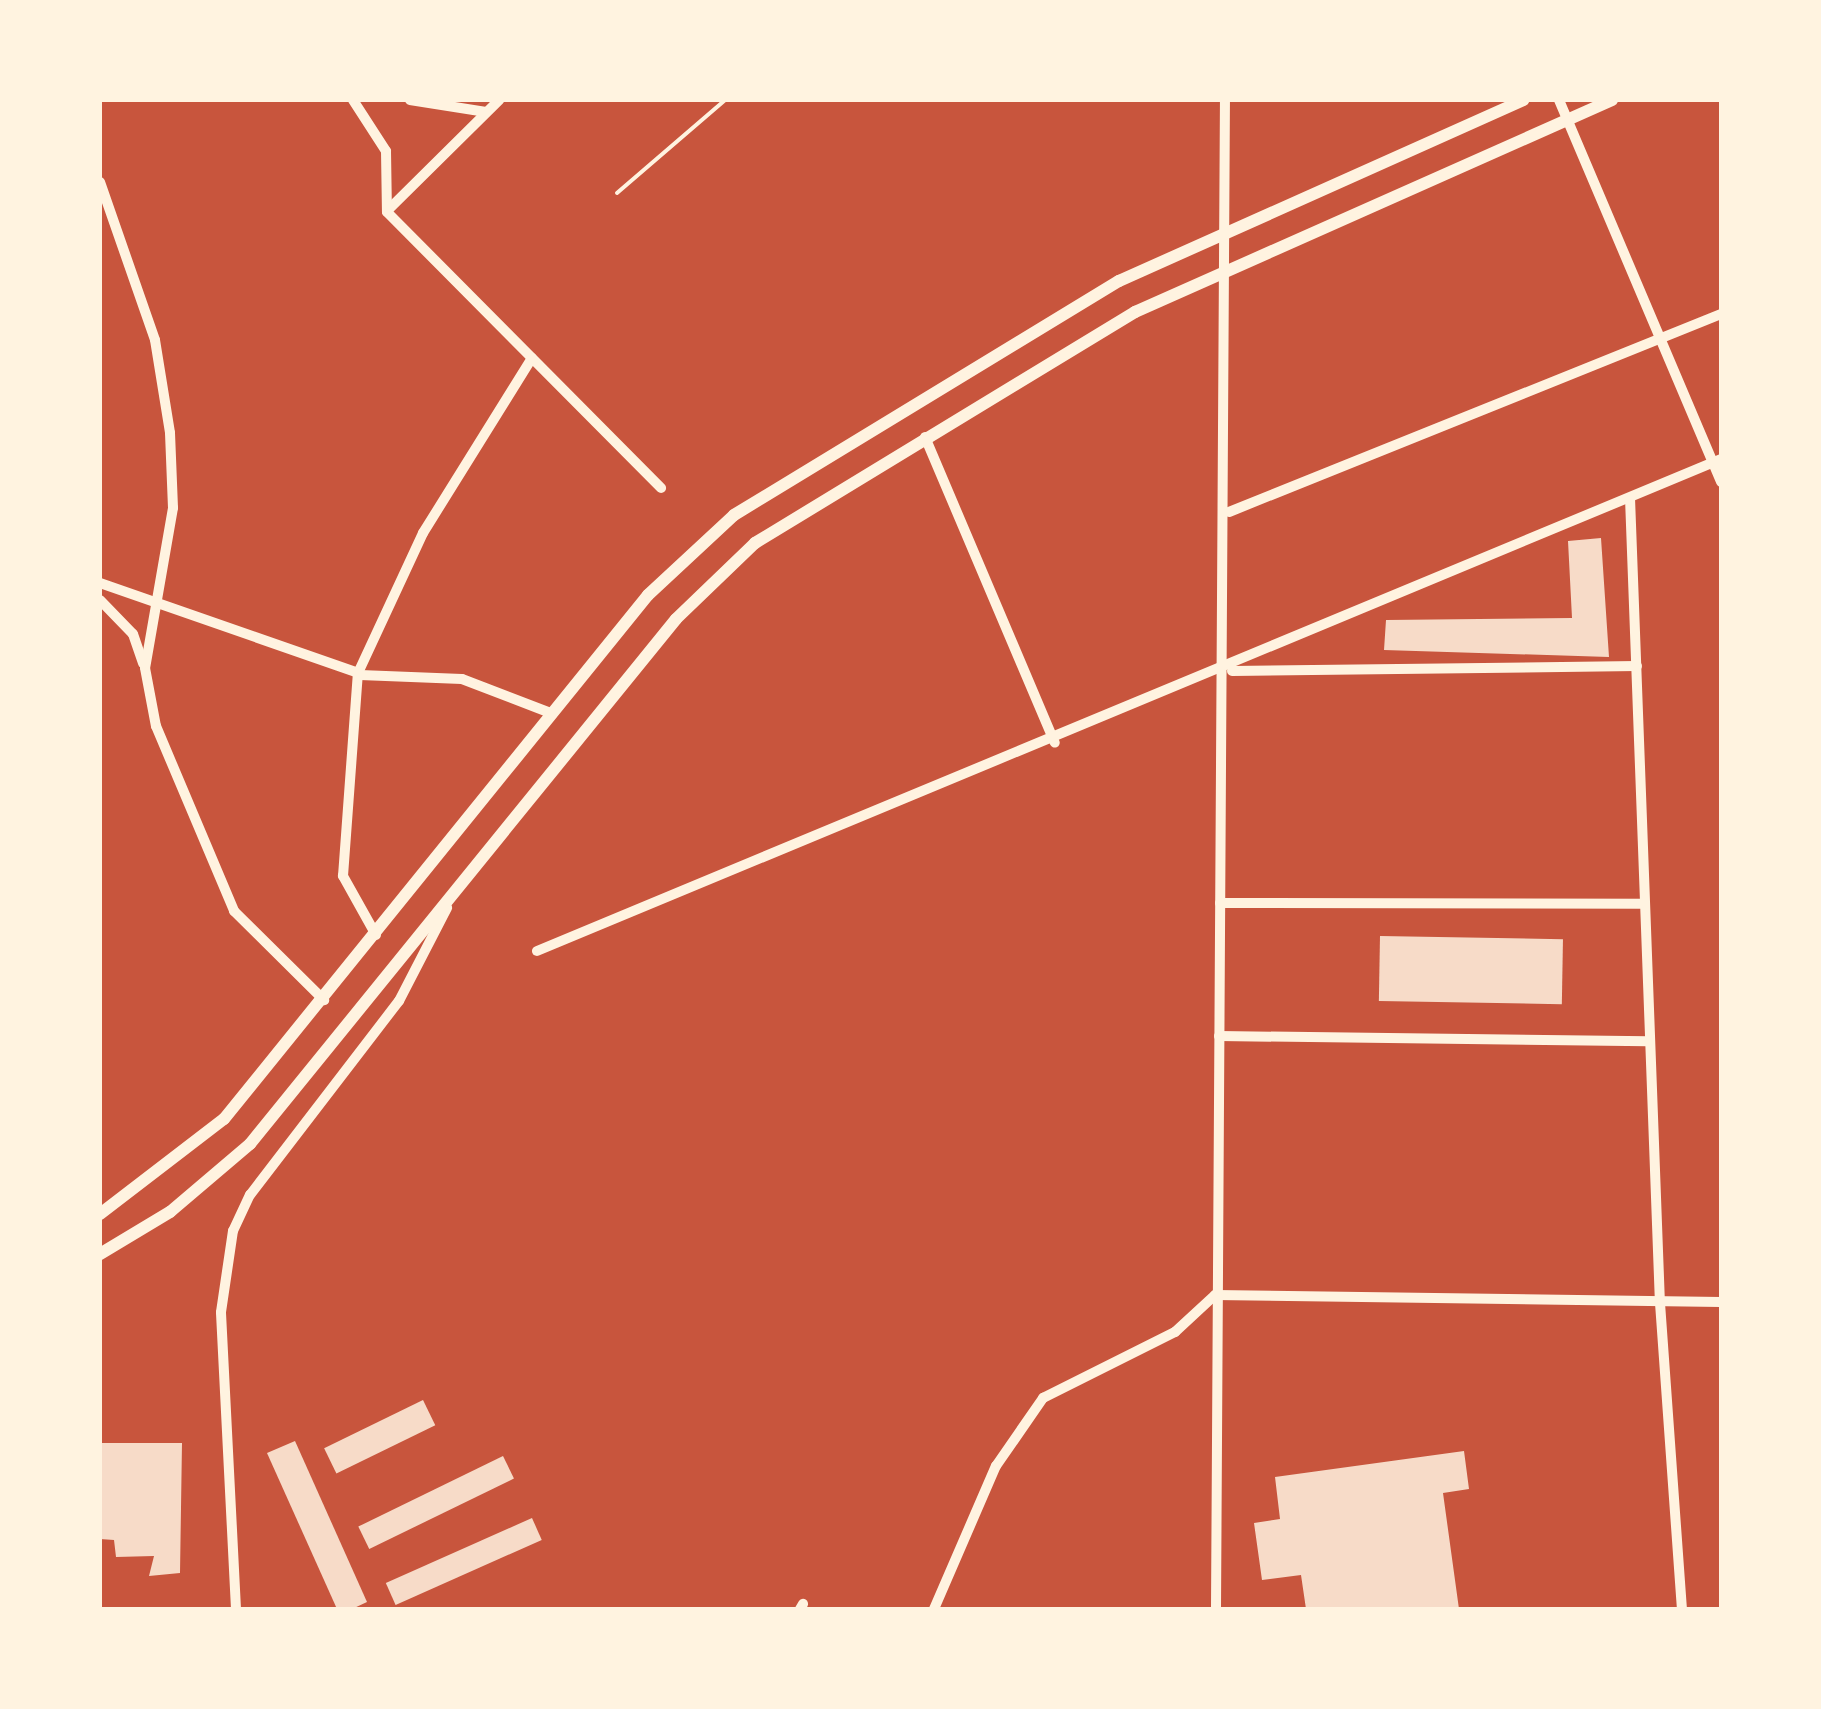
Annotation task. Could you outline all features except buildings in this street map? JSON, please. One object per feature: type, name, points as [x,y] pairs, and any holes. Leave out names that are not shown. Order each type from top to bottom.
[{"type":"street","points":[[353,100],[386,151],[387,212],[661,488]]},
{"type":"street","points":[[410,100],[486,112]]},
{"type":"street","points":[[387,212],[499,100]]},
{"type":"street","points":[[1216,1609],[1220,671],[1229,512],[1223,232],[1225,100]]},
{"type":"street","points":[[100,1214],[224,1119],[376,936],[648,595],[734,515],[1075,306],[1223,232],[1523,100]]},
{"type":"street","points":[[1559,100],[1659,337],[1717,461],[1721,482]]},
{"type":"street","points":[[100,1254],[182,1203],[250,1144],[713,580],[776,529],[925,437],[1226,270],[1612,100]]},
{"type":"street","points":[[100,182],[155,340],[170,433],[173,508],[145,668]]},
{"type":"street","points":[[1229,512],[1721,314]]},
{"type":"street","points":[[376,936],[343,876],[359,674],[389,596],[532,358]]},
{"type":"street","points":[[925,437],[1055,743]]},
{"type":"street","points":[[537,951],[1055,743],[1717,461]]},
{"type":"street","points":[[1630,498],[1660,1303],[1682,1609]]},
{"type":"street","points":[[100,583],[154,606],[359,674],[462,679],[554,714]]},
{"type":"street","points":[[100,600],[133,634],[206,862],[266,948],[299,967],[324,1000]]},
{"type":"street","points":[[1220,671],[1637,666]]},
{"type":"street","points":[[236,1609],[221,1312],[233,1231],[250,1195],[399,1000],[451,898]]},
{"type":"street","points":[[1220,903],[1645,904]]},
{"type":"street","points":[[1219,1036],[1648,1040]]},
{"type":"street","points":[[934,1609],[996,1466],[1043,1398],[1175,1332],[1215,1295],[1721,1302]]},
{"type":"path","points":[[617,193],[725,100]]}]
